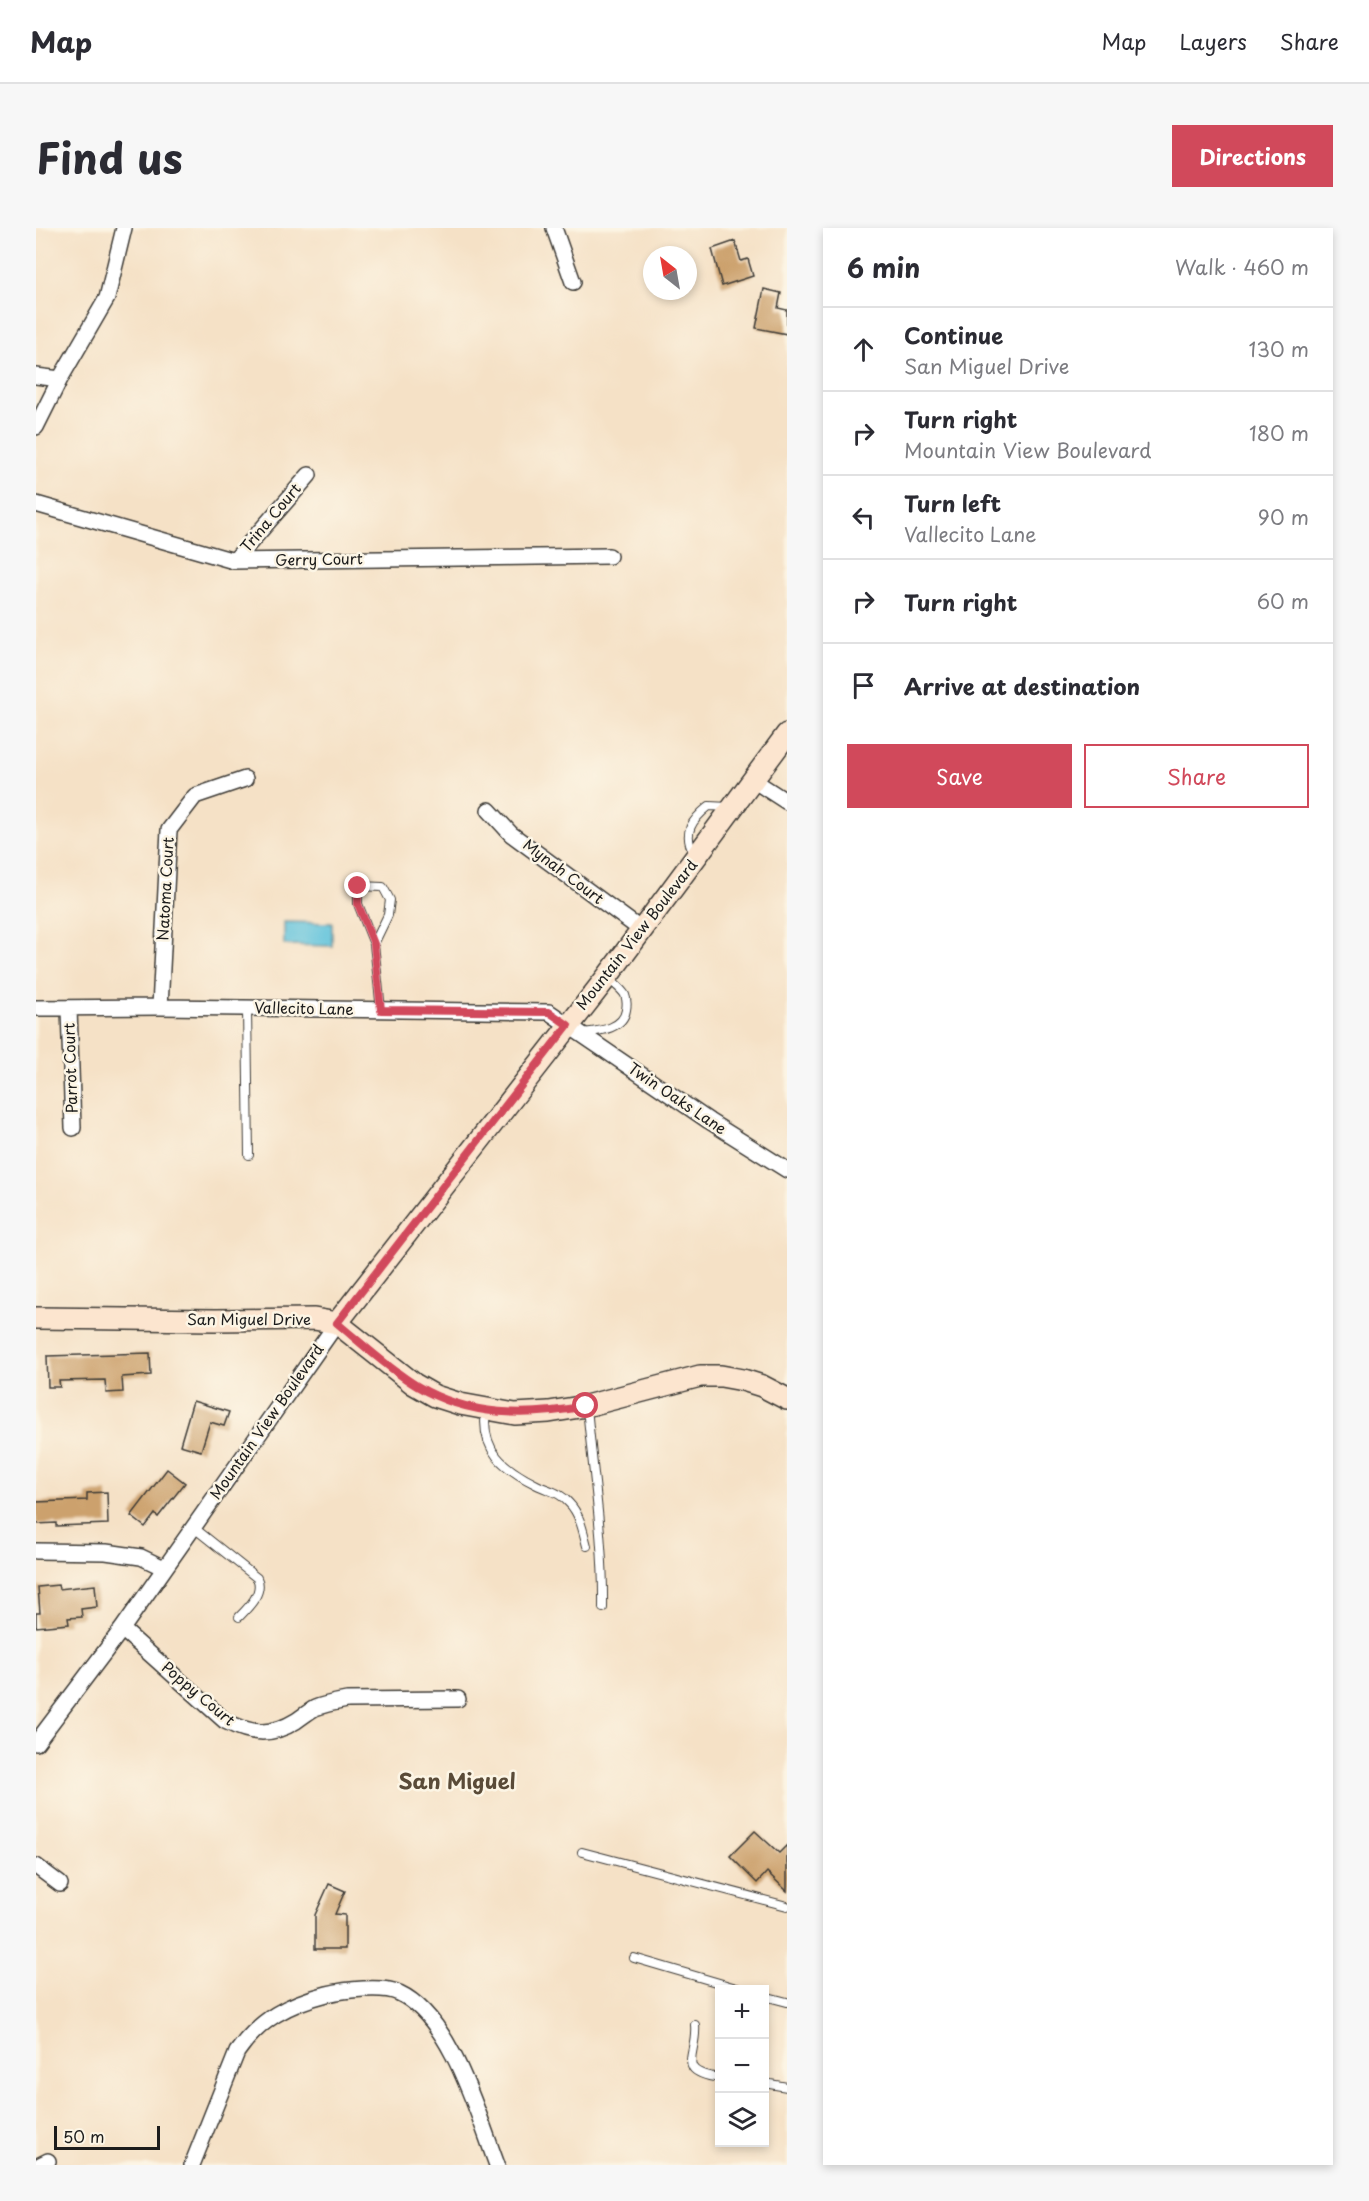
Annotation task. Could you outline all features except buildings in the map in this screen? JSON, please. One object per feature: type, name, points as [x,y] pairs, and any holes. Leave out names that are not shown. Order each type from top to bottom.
[{"type":"street","points":[[36,427],[60,379],[107,298],[124,228]]},
{"type":"street","points":[[554,228],[573,282]]},
{"type":"street","points":[[36,376],[60,379]]},
{"type":"street","name":"Trina Court","points":[[234,561],[309,475]]},
{"type":"street","name":"Gerry Court","points":[[36,504],[234,561],[609,556]]},
{"type":"street","name":"Mountain View Boulevard","points":[[36,1743],[122,1629],[337,1323],[573,1029],[640,929],[697,858],[787,734]]},
{"type":"street","name":"Natoma Court","points":[[160,1007],[169,830],[195,796],[245,779]]},
{"type":"street","points":[[753,780],[787,802]]},
{"type":"street","name":"Mynah Court","points":[[489,810],[511,834],[640,929]]},
{"type":"street","name":"Vallecito Lane","points":[[36,1008],[160,1007],[549,1012],[573,1029]]},
{"type":"street","name":"Parrot Court","points":[[69,1009],[73,1128]]},
{"type":"street","name":"Twin Oaks Lane","points":[[573,1029],[709,1121],[787,1170]]},
{"type":"street","name":"San Miguel Drive","points":[[36,1318],[314,1319],[337,1323]]},
{"type":"street","points":[[337,1323],[414,1384],[435,1396],[460,1404],[515,1414],[549,1412],[586,1406],[700,1376],[721,1376],[743,1380],[762,1386],[787,1399]]},
{"type":"street","points":[[36,1551],[106,1552],[141,1557],[164,1568]]},
{"type":"street","name":"Poppy Court","points":[[122,1629],[225,1721],[244,1731],[273,1731],[290,1725],[315,1709],[347,1700],[458,1699]]},
{"type":"street","points":[[36,1866],[60,1884]]},
{"type":"street","points":[[192,2165],[237,2052],[261,2024],[279,2012],[317,1997],[337,1992],[384,1989],[398,1992],[412,2001],[443,2037],[458,2063],[497,2165]]},
{"type":"lane","points":[[374,944],[388,915],[390,900],[383,887],[358,886],[358,904],[374,944],[381,1010]]},
{"type":"lane","points":[[573,1029],[606,1029],[618,1024],[625,1017],[627,1005],[625,994],[607,977]]},
{"type":"lane","points":[[247,1008],[249,1155]]},
{"type":"lane","points":[[586,1406],[601,1544],[603,1608]]},
{"type":"lane","points":[[486,1409],[483,1427],[490,1448],[498,1459],[530,1481],[559,1493],[570,1504],[583,1528],[587,1546]]},
{"type":"lane","points":[[193,1527],[248,1570],[259,1582],[252,1605],[239,1617]]},
{"type":"lane","points":[[582,1852],[787,1906]]},
{"type":"lane","points":[[634,1958],[729,1985]]},
{"type":"lane","points":[[769,1997],[787,2002]]},
{"type":"lane","points":[[695,2025],[695,2041],[689,2061],[691,2067],[705,2076],[715,2077]]},
{"type":"lane","points":[[769,2084],[787,2088]]},
{"type":"water","points":[[284,922],[332,923],[332,946],[284,945]]},
{"type":"district","name":"San Miguel","points":[[457,1782]]},
{"type":"route","points":[[358,886],[358,904],[374,944],[381,1010],[549,1012],[568,1025],[337,1323],[414,1384],[435,1396],[460,1404],[515,1414],[549,1412],[586,1406]]}]
